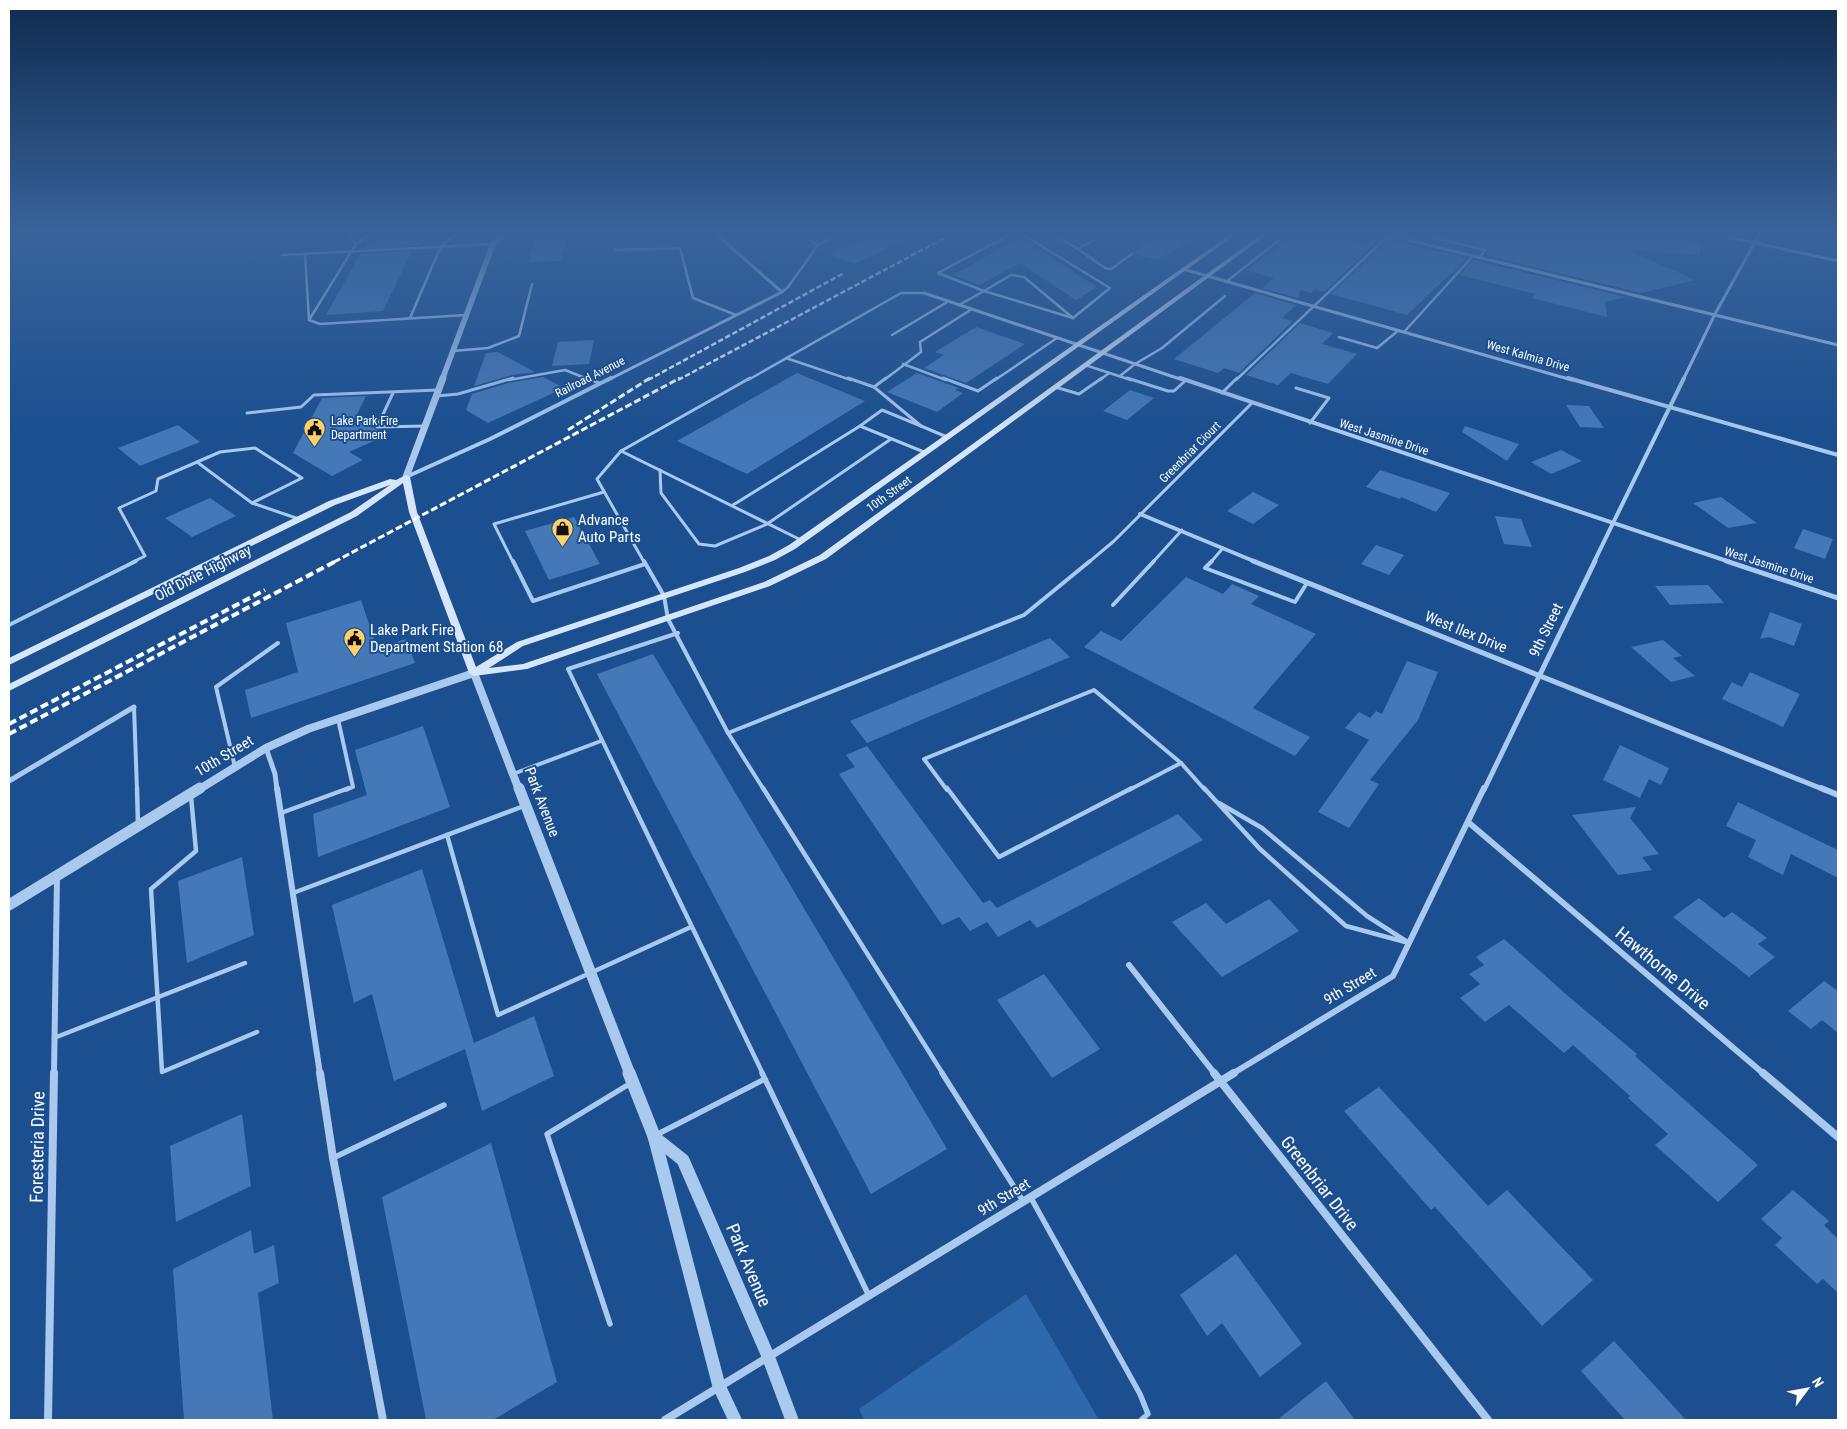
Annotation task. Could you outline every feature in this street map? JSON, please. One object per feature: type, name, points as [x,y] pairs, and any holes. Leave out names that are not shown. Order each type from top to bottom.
[{"type":"main road","name":"10th Street","points":[[474,673],[520,644],[772,558],[801,540],[1140,300]]},
{"type":"main road","name":"10th Street","points":[[474,673],[524,667],[766,584],[823,557],[1174,300]]},
{"type":"main road","name":"Old Dixie Highway","points":[[9,662],[345,497],[406,477]]},
{"type":"main road","name":"Old Dixie Highway","points":[[9,688],[354,514],[406,477]]},
{"type":"main road","name":"Park Avenue","points":[[406,477],[413,512],[474,673]]},
{"type":"street","points":[[406,477],[472,300]]},
{"type":"street","name":"Railroad Avenue","points":[[406,477],[490,439],[767,300]]},
{"type":"street","name":"West Jasmine Drive","points":[[945,300],[1222,394],[1838,598]]},
{"type":"street","name":"West Kalmia Drive","points":[[1289,300],[1838,455]]},
{"type":"street","points":[[1656,300],[1838,344]]},
{"type":"street","name":"9th Street","points":[[665,1420],[1393,976],[1723,300]]},
{"type":"street","name":"West Ilex Drive","points":[[1140,514],[1307,583],[1838,795]]},
{"type":"street","name":"10th Street","points":[[9,905],[266,748],[308,728],[474,673]]},
{"type":"street","name":"Park Avenue","points":[[474,673],[654,1136],[719,1386],[734,1420]]},
{"type":"street","points":[[9,781],[134,707]]},
{"type":"street","points":[[266,748],[275,774],[333,1158],[383,1420]]},
{"type":"street","name":"Hawthorne Drive","points":[[1468,822],[1838,1137]]},
{"type":"street","name":"Foresteria Drive","points":[[48,1420],[57,875]]},
{"type":"street","name":"Greenbriar Drive","points":[[1129,965],[1488,1420]]},
{"type":"street","name":"Park Avenue","points":[[654,1136],[683,1160],[768,1356],[792,1420]]},
{"type":"lane","points":[[308,300],[310,320]]},
{"type":"lane","points":[[310,320],[322,300]]},
{"type":"lane","points":[[410,318],[418,300]]},
{"type":"lane","points":[[453,351],[488,348],[519,336],[528,300]]},
{"type":"lane","points":[[697,300],[736,315]]},
{"type":"lane","points":[[891,300],[621,451],[597,479],[664,596],[668,619],[678,633],[728,733],[1023,1201]]},
{"type":"lane","points":[[959,305],[968,300]]},
{"type":"lane","points":[[1012,300],[1072,318]]},
{"type":"lane","points":[[1051,300],[1072,318]]},
{"type":"lane","points":[[1072,318],[1095,300]]},
{"type":"lane","points":[[1120,376],[1135,364],[1162,348],[1220,300]]},
{"type":"lane","points":[[1222,394],[1319,300]]},
{"type":"lane","points":[[1404,332],[1434,300]]},
{"type":"lane","points":[[892,335],[949,301]]},
{"type":"lane","points":[[874,387],[921,352],[920,342],[972,309]]},
{"type":"lane","points":[[310,320],[320,324],[466,314]]},
{"type":"lane","points":[[1339,336],[1377,348],[1398,330]]},
{"type":"lane","points":[[903,364],[978,391],[1057,338]]},
{"type":"lane","points":[[786,358],[874,387],[921,426]]},
{"type":"lane","points":[[1085,365],[1168,391],[1174,391],[1185,381]]},
{"type":"lane","points":[[247,413],[301,407],[314,395],[393,392],[458,394],[518,377],[565,370],[599,383]]},
{"type":"lane","points":[[1055,387],[1079,394],[1109,373]]},
{"type":"lane","points":[[1296,388],[1329,398],[1310,422]]},
{"type":"lane","points":[[393,392],[377,427],[425,426]]},
{"type":"lane","name":"Greenbriar Ciourt","points":[[728,733],[1024,615],[1114,541],[1252,403]]},
{"type":"lane","points":[[734,505],[860,426],[882,410],[946,437]]},
{"type":"lane","points":[[860,426],[924,452]]},
{"type":"lane","points":[[660,470],[661,493],[700,544],[715,546],[767,524],[891,438]]},
{"type":"lane","points":[[9,625],[145,556],[119,508],[156,491],[158,479],[220,452],[255,448],[302,478],[252,503]]},
{"type":"lane","points":[[621,451],[734,505],[767,524],[801,540]]},
{"type":"lane","points":[[197,462],[252,503],[299,519]]},
{"type":"lane","points":[[604,492],[494,524],[533,601],[645,564]]},
{"type":"lane","points":[[1113,606],[1182,530]]},
{"type":"lane","points":[[1223,548],[1205,568],[1295,602],[1307,583]]},
{"type":"lane","points":[[678,633],[568,669],[869,1296]]},
{"type":"lane","points":[[236,767],[216,687],[278,643]]},
{"type":"lane","points":[[1181,763],[999,857],[924,759],[1094,690],[1181,763],[1260,850],[1346,926],[1409,943]]},
{"type":"lane","points":[[134,707],[138,826]]},
{"type":"lane","points":[[281,812],[353,787],[338,718]]},
{"type":"lane","points":[[513,774],[601,740]]},
{"type":"lane","points":[[191,794],[196,851],[151,890],[162,1072],[257,1032]]},
{"type":"lane","points":[[1215,801],[1262,828],[1367,916],[1409,943]]},
{"type":"lane","points":[[293,893],[526,805]]},
{"type":"lane","points":[[448,835],[498,1015],[691,927]]},
{"type":"lane","points":[[54,1038],[245,963]]},
{"type":"lane","points":[[654,1136],[765,1079]]},
{"type":"lane","points":[[610,1324],[547,1134],[633,1082]]},
{"type":"lane","points":[[333,1158],[444,1105]]},
{"type":"lane","points":[[1030,1197],[1140,1394],[1148,1414],[1141,1420]]},
{"type":"shaded area","points":[[1026,1294],[1099,1420],[864,1420],[859,1409]]},
{"type":"building","points":[[335,300],[388,300],[383,311],[326,315]]},
{"type":"building","points":[[1247,300],[1278,300],[1296,305],[1282,318],[1293,321],[1239,373],[1224,368],[1218,373],[1174,359]]},
{"type":"building","points":[[1352,300],[1423,300],[1407,315]]},
{"type":"building","points":[[1539,300],[1615,300],[1605,302],[1607,317]]},
{"type":"building","points":[[1300,323],[1333,333],[1322,344],[1357,354],[1328,384],[1291,373],[1278,385],[1246,375]]},
{"type":"building","points":[[976,327],[1025,344],[966,383],[924,368],[944,355],[935,352]]},
{"type":"building","points":[[594,340],[589,364],[552,366],[558,342]]},
{"type":"building","points":[[498,352],[535,372],[512,375],[474,386],[486,353]]},
{"type":"building","points":[[797,373],[865,401],[747,474],[677,441]]},
{"type":"building","points":[[917,373],[959,388],[955,390],[963,393],[937,412],[887,392]]},
{"type":"building","points":[[543,377],[564,388],[488,423],[466,410],[472,394],[508,383]]},
{"type":"building","points":[[1130,390],[1154,398],[1127,420],[1103,411]]},
{"type":"building","points":[[366,396],[355,418],[387,435],[349,452],[363,460],[332,476],[293,453],[322,398]]},
{"type":"building","points":[[1566,405],[1589,406],[1604,428],[1580,427]]},
{"type":"building","points":[[178,425],[200,442],[140,466],[118,448]]},
{"type":"building","points":[[1465,426],[1519,444],[1507,461],[1462,432]]},
{"type":"building","points":[[1561,450],[1582,461],[1551,474],[1531,462]]},
{"type":"building","points":[[1380,470],[1450,493],[1436,512],[1401,497],[1400,499],[1366,487]]},
{"type":"building","points":[[1253,492],[1279,505],[1253,524],[1227,511]]},
{"type":"building","points":[[1721,497],[1757,523],[1728,528],[1693,503]]},
{"type":"building","points":[[210,498],[236,516],[192,537],[165,518]]},
{"type":"building","points":[[1495,516],[1521,519],[1532,547],[1504,544]]},
{"type":"building","name":"Advance Auto Parts","points":[[574,517],[600,564],[549,580],[525,531]]},
{"type":"building","points":[[1803,529],[1833,539],[1825,559],[1794,548]]},
{"type":"building","points":[[1376,545],[1404,555],[1389,575],[1361,564]]},
{"type":"building","points":[[1186,577],[1223,594],[1232,584],[1259,596],[1251,604],[1316,634],[1253,708],[1310,737],[1295,756],[1084,647],[1101,631],[1121,641]]},
{"type":"building","points":[[1708,585],[1724,603],[1670,605],[1655,586]]},
{"type":"building","name":"Lake Park Fire Department Station 68","points":[[361,600],[377,648],[406,639],[415,663],[251,718],[245,690],[298,672],[286,623]]},
{"type":"building","points":[[1770,612],[1802,624],[1794,646],[1769,637],[1760,639]]},
{"type":"building","points":[[1050,638],[1070,657],[867,743],[850,721]]},
{"type":"building","points":[[1663,640],[1682,656],[1673,658],[1695,676],[1671,682],[1631,647]]},
{"type":"building","points":[[653,654],[947,1149],[871,1194],[597,674]]},
{"type":"building","points":[[1407,661],[1438,672],[1418,720],[1370,780],[1379,784],[1349,828],[1318,812],[1369,740],[1345,728],[1359,712],[1370,718],[1376,711],[1382,714]]},
{"type":"building","points":[[1750,672],[1800,694],[1783,727],[1722,699],[1732,682],[1742,687]]},
{"type":"building","points":[[423,726],[450,807],[318,857],[313,814],[367,795],[355,750]]},
{"type":"building","points":[[1620,745],[1669,768],[1661,785],[1649,779],[1640,798],[1603,780]]},
{"type":"building","points":[[867,746],[983,903],[990,900],[997,908],[1178,814],[1203,840],[1037,928],[1030,920],[998,937],[987,922],[970,931],[959,917],[942,925],[839,774],[855,767],[846,755]]},
{"type":"building","points":[[1738,802],[1838,850],[1838,878],[1791,854],[1783,875],[1748,857],[1756,840],[1726,826]]},
{"type":"building","points":[[1636,807],[1630,818],[1659,854],[1642,857],[1652,870],[1618,875],[1572,815]]},
{"type":"building","points":[[242,857],[254,935],[187,963],[178,881]]},
{"type":"building","points":[[422,869],[474,1043],[534,1016],[554,1076],[482,1111],[465,1049],[394,1081],[372,994],[354,1003],[332,905]]},
{"type":"building","points":[[1699,898],[1724,918],[1732,912],[1767,938],[1758,944],[1775,957],[1749,977],[1673,917]]},
{"type":"building","points":[[1269,899],[1299,931],[1222,977],[1172,922],[1206,903],[1226,924]]},
{"type":"building","points":[[1504,939],[1637,1054],[1635,1056],[1758,1165],[1718,1202],[1655,1145],[1668,1134],[1628,1098],[1630,1096],[1573,1045],[1564,1053],[1509,1005],[1485,1022],[1460,998],[1480,984],[1469,974],[1484,965],[1476,957]]},
{"type":"building","points":[[1044,974],[1100,1049],[1052,1078],[997,1000]]},
{"type":"building","points":[[1824,981],[1838,991],[1838,1033],[1822,1020],[1811,1029],[1788,1011]]},
{"type":"building","points":[[1379,1087],[1488,1206],[1507,1190],[1593,1280],[1542,1326],[1435,1207],[1431,1210],[1344,1111]]},
{"type":"building","points":[[242,1114],[251,1186],[176,1222],[170,1146]]},
{"type":"building","points":[[491,1143],[557,1382],[493,1420],[426,1420],[382,1197]]},
{"type":"building","points":[[1793,1190],[1829,1221],[1824,1225],[1838,1239],[1838,1293],[1823,1279],[1817,1284],[1775,1245],[1782,1238],[1761,1219]]},
{"type":"building","points":[[251,1230],[254,1254],[274,1245],[279,1283],[258,1293],[273,1420],[184,1420],[173,1269]]},
{"type":"building","points":[[1236,1254],[1302,1344],[1260,1377],[1222,1323],[1207,1336],[1180,1295]]},
{"type":"building","points":[[1614,1341],[1686,1420],[1625,1420],[1581,1371]]},
{"type":"building","points":[[1326,1381],[1355,1420],[1277,1420]]},
{"type":"railway","points":[[648,380],[795,300]]},
{"type":"railway","points":[[678,380],[829,300]]},
{"type":"railway","points":[[568,430],[650,378]]},
{"type":"railway","points":[[334,562],[680,378]]},
{"type":"railway","points":[[9,734],[336,561]]},
{"type":"railway","points":[[9,724],[265,590]]},
{"type":"place","name":"Lake Park Fire Department","points":[[315,447]]},
{"type":"place","name":"Advance Auto Parts","points":[[562,548]]},
{"type":"place","name":"Lake Park Fire Department Station 68","points":[[354,658]]}]
